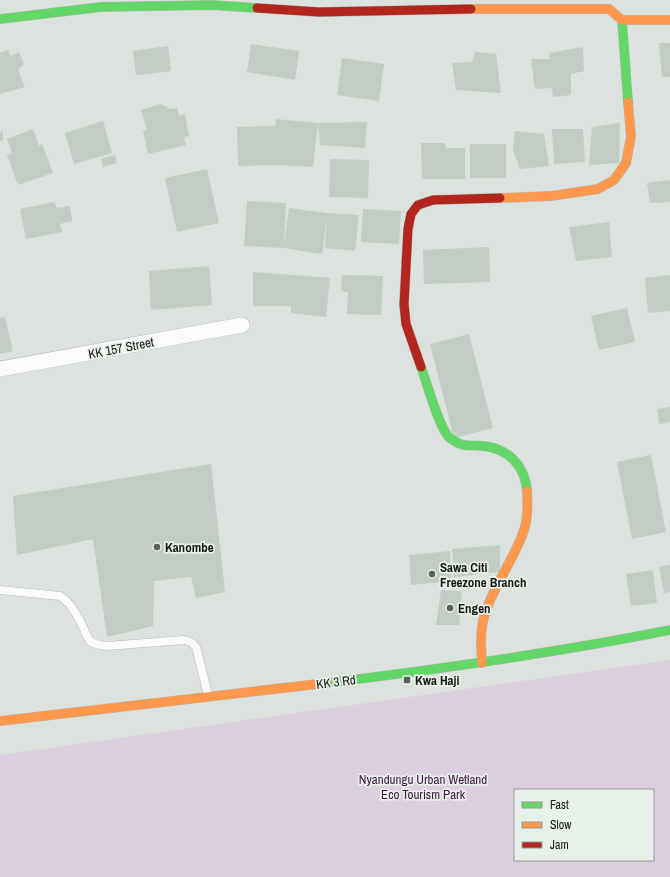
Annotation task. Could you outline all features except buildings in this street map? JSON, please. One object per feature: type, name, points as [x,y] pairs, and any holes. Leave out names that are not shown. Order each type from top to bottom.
[{"type":"main road","points":[[0,19],[101,6],[212,2],[319,12],[608,5],[622,20],[631,136],[626,163],[614,180],[598,189],[551,196],[434,200],[418,204],[411,214],[408,229],[404,304],[406,324],[441,422],[448,437],[463,446],[484,446],[504,451],[518,463],[526,481],[528,508],[523,533],[496,588],[484,617],[481,640],[482,663]]},
{"type":"main road","points":[[622,20],[670,20]]},
{"type":"main road","name":"KK 3 Rd","points":[[0,721],[208,698],[482,663],[670,630]]},
{"type":"street","name":"KK 157 Street","points":[[0,369],[242,325]]},
{"type":"lane","points":[[0,590],[60,596],[74,609],[88,638],[92,643],[97,645],[107,646],[184,640],[192,642],[196,647],[208,698]]},
{"type":"green space","name":"Nyandungu Urban Wetland Eco Tourism Park","points":[[670,660],[670,877],[0,877],[0,755]]},
{"type":"traffic: fast","points":[[0,19],[101,7],[212,5],[257,8]]},
{"type":"traffic: fast","points":[[622,20],[628,102]]},
{"type":"traffic: fast","points":[[421,367],[442,426],[450,438],[459,444],[493,448],[508,455],[514,460],[523,474],[527,491]]},
{"type":"traffic: fast","points":[[326,683],[498,660],[670,630]]},
{"type":"traffic: slow","points":[[471,9],[609,9],[622,20],[670,20]]},
{"type":"traffic: slow","points":[[500,198],[551,196],[598,189],[614,180],[626,163],[631,136],[628,102]]},
{"type":"traffic: slow","points":[[482,663],[481,634],[484,617],[492,596],[523,533],[526,523],[528,502],[527,491]]},
{"type":"traffic: slow","points":[[0,721],[326,683]]},
{"type":"traffic: jam","points":[[257,8],[319,12],[471,9]]},
{"type":"traffic: jam","points":[[421,367],[406,324],[404,304],[408,229],[411,214],[418,205],[433,200],[500,198]]},
{"type":"place","name":"Kanombe","points":[[157,547]]},
{"type":"place","name":"Sawa Citi Freezone Branch","points":[[432,574]]},
{"type":"place","name":"Engen","points":[[450,608]]},
{"type":"place","name":"Kwa Haji","points":[[407,680]]}]
